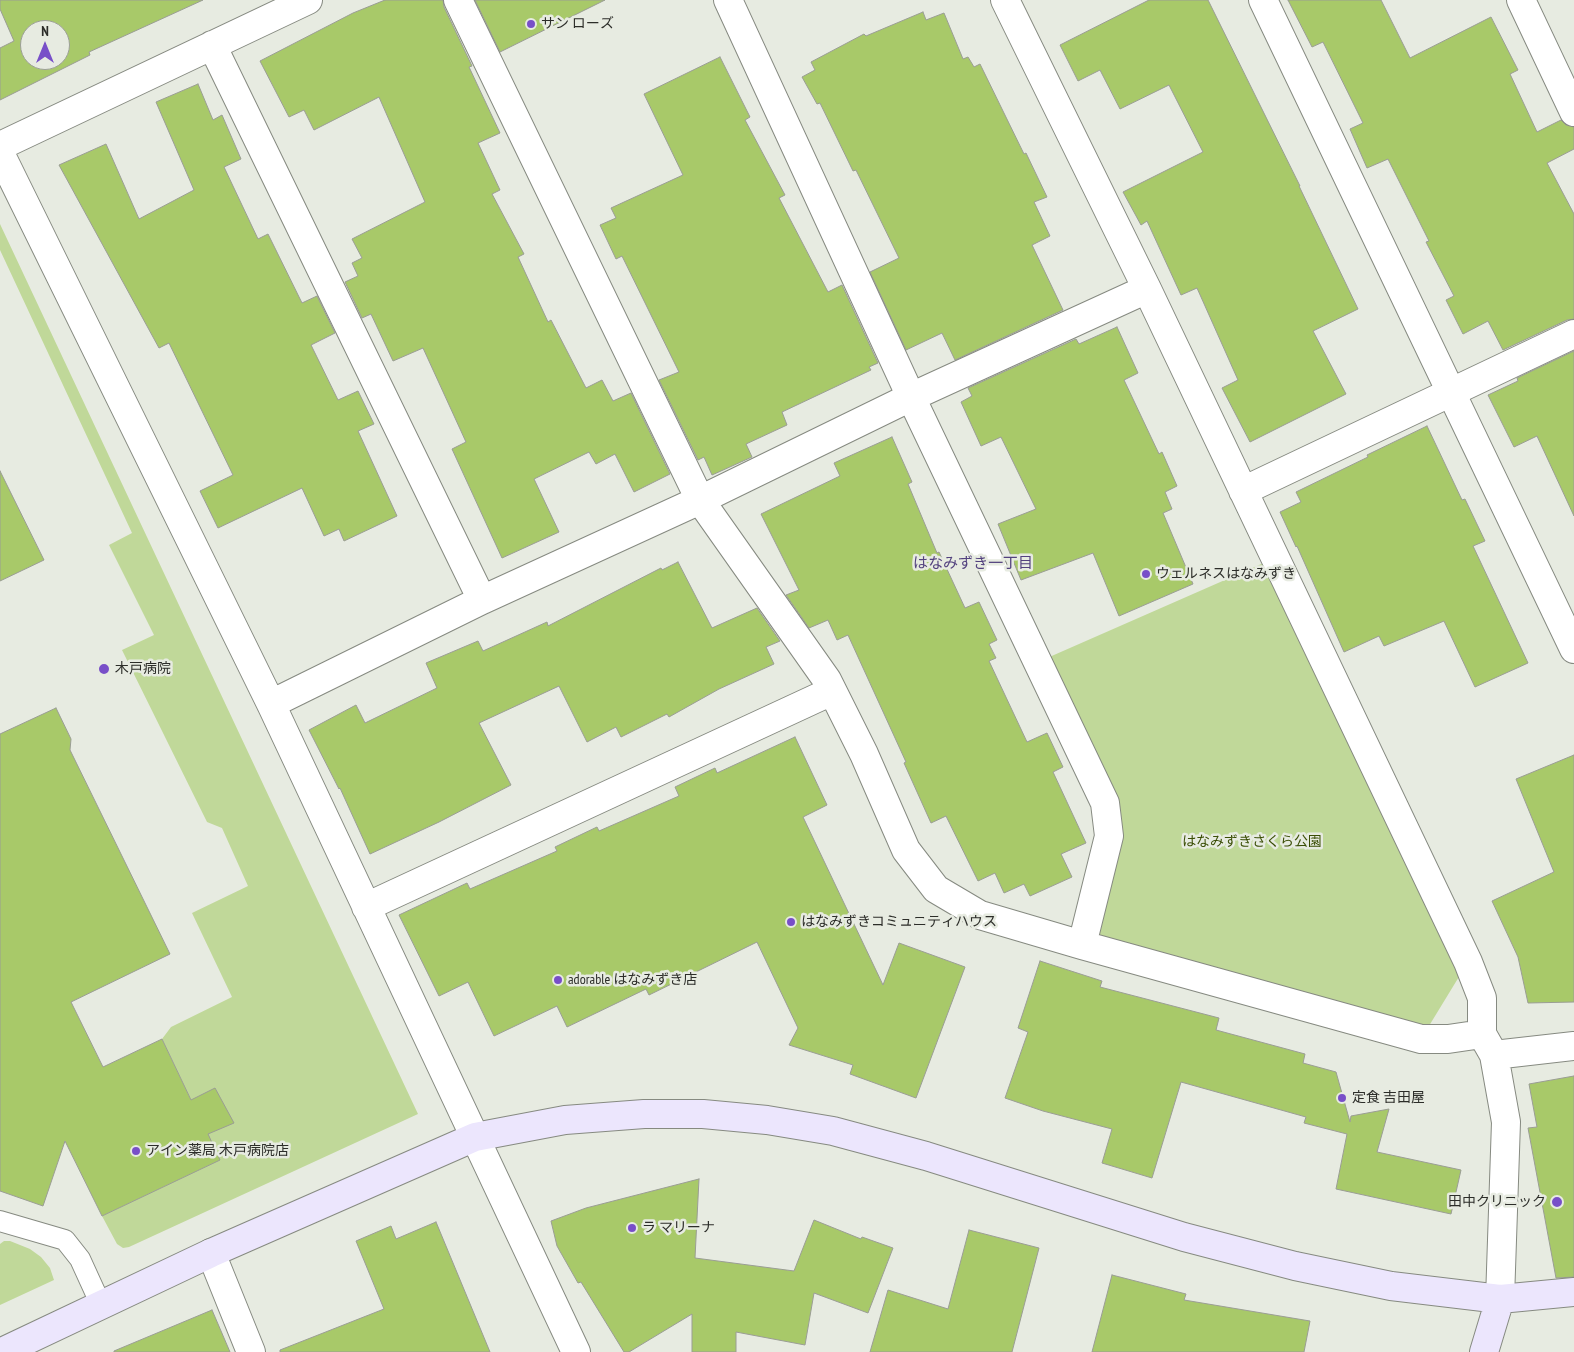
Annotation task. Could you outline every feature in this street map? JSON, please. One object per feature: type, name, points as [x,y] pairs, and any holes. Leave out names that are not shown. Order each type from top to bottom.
[{"type":"street","points":[[0,146],[308,0]]},
{"type":"street","points":[[458,0],[700,500],[827,680],[864,754],[906,850],[936,889],[980,915],[1421,1039],[1448,1039],[1488,1044],[1574,1046]]},
{"type":"street","points":[[728,0],[911,398],[1105,803],[1109,836],[1082,945]]},
{"type":"street","points":[[1005,0],[1147,290],[1468,962],[1482,998],[1488,1044],[1506,1122],[1500,1299],[1484,1352]]},
{"type":"street","points":[[1263,0],[1574,649]]},
{"type":"street","points":[[1521,0],[1574,112]]},
{"type":"street","points":[[212,44],[482,600]]},
{"type":"street","points":[[0,153],[271,704],[576,1352]]},
{"type":"street","points":[[271,704],[482,600],[700,500],[911,398],[1147,290]]},
{"type":"street","points":[[1243,491],[1574,334]]},
{"type":"street","points":[[366,906],[832,690]]},
{"type":"street","points":[[2,1352],[211,1252],[475,1137],[565,1120],[644,1114],[703,1114],[767,1120],[833,1132],[926,1156],[1184,1237],[1295,1266],[1391,1286],[1500,1299],[1574,1292]]},
{"type":"street","points":[[211,1252],[251,1352]]},
{"type":"lane","points":[[0,1221],[65,1240],[80,1259],[101,1305]]},
{"type":"green space","points":[[0,224],[418,1114],[129,1247],[123,1248],[117,1244],[102,1216],[219,1160],[162,1039],[171,1027],[232,997],[192,913],[248,886],[222,828],[207,822],[122,650],[154,635],[109,545],[132,533],[0,250]]},
{"type":"green space","name":"はなみずきさくら公園","points":[[1275,558],[1468,962],[1421,1039],[1082,945],[1109,836],[1038,662]]},
{"type":"green space","points":[[4,1241],[10,1241],[30,1249],[41,1257],[50,1268],[54,1280],[0,1305],[0,1244]]},
{"type":"building","points":[[0,0],[203,0],[89,52],[90,55],[70,65],[70,20],[20,20],[20,70],[60,70],[0,100],[0,48],[14,41],[0,9]]},
{"type":"building","points":[[385,0],[443,0],[444,7],[472,66],[469,67],[500,133],[478,143],[500,190],[492,194],[524,254],[518,257],[548,322],[551,320],[586,388],[602,380],[613,401],[631,393],[670,474],[634,492],[615,454],[596,464],[589,452],[534,479],[559,532],[502,558],[452,449],[466,442],[423,348],[393,361],[371,314],[362,318],[345,282],[358,276],[352,263],[362,258],[352,239],[425,202],[379,97],[314,130],[304,110],[289,117],[260,61],[353,13]]},
{"type":"building","name":"サン ローズ","points":[[475,0],[605,0],[500,52]]},
{"type":"building","points":[[1149,0],[1208,0],[1300,186],[1358,309],[1313,331],[1346,394],[1250,442],[1222,388],[1238,380],[1197,288],[1181,295],[1147,221],[1141,225],[1123,192],[1203,152],[1169,85],[1120,109],[1100,70],[1078,81],[1060,45]]},
{"type":"building","points":[[1288,0],[1381,0],[1410,58],[1491,17],[1518,70],[1510,74],[1537,132],[1561,120],[1566,125],[1574,127],[1574,149],[1547,163],[1574,214],[1574,319],[1567,320],[1503,350],[1488,321],[1463,334],[1446,300],[1454,296],[1426,242],[1429,241],[1388,159],[1367,168],[1350,129],[1363,123],[1323,42],[1312,47]]},
{"type":"building","points":[[923,12],[926,20],[944,13],[963,59],[968,57],[974,67],[980,64],[1047,197],[1034,202],[1050,236],[1032,245],[1063,310],[955,360],[942,333],[906,350],[870,272],[899,258],[856,170],[853,171],[820,103],[817,104],[802,77],[815,70],[811,62],[864,34],[866,36]]},
{"type":"building","points":[[720,57],[750,117],[745,120],[785,195],[779,198],[828,292],[842,285],[878,363],[869,367],[871,370],[782,412],[787,425],[746,444],[752,457],[712,475],[704,457],[698,460],[659,380],[679,372],[622,256],[616,259],[600,225],[616,218],[611,208],[683,175],[644,94]]},
{"type":"building","points":[[198,84],[213,120],[222,115],[241,159],[224,167],[258,239],[268,234],[302,303],[317,296],[335,333],[311,345],[338,400],[358,391],[374,424],[358,431],[397,516],[344,541],[339,529],[324,536],[302,488],[218,528],[200,491],[233,475],[169,343],[159,348],[59,165],[106,144],[139,219],[194,190],[156,102]]},
{"type":"building","points":[[1117,327],[1138,373],[1124,380],[1159,454],[1162,452],[1177,486],[1165,492],[1172,509],[1163,513],[1193,584],[1119,616],[1093,553],[1021,580],[998,524],[1036,509],[1001,437],[981,446],[961,402],[972,396],[968,388],[1076,339],[1079,344]]},
{"type":"building","points":[[1574,351],[1574,516],[1537,436],[1514,447],[1488,395],[1518,381],[1517,378]]},
{"type":"building","points":[[1427,426],[1462,500],[1465,499],[1485,541],[1473,546],[1528,663],[1475,687],[1444,621],[1384,646],[1379,636],[1344,652],[1280,512],[1301,502],[1296,492]]},
{"type":"building","points":[[892,437],[912,482],[908,484],[937,553],[939,552],[965,608],[979,602],[997,640],[989,644],[996,658],[989,661],[1027,742],[1047,733],[1063,767],[1053,772],[1086,843],[1061,854],[1072,877],[1030,896],[1024,884],[1004,893],[995,873],[978,881],[946,816],[931,823],[904,763],[906,762],[848,635],[837,640],[828,620],[809,628],[786,595],[799,590],[761,514],[840,476],[834,463]]},
{"type":"building","points":[[0,471],[44,560],[0,581]]},
{"type":"building","points":[[678,562],[712,628],[757,608],[780,641],[766,647],[774,664],[719,689],[669,717],[667,714],[621,737],[616,727],[587,742],[559,686],[479,723],[511,785],[439,822],[370,854],[340,788],[309,730],[356,705],[365,723],[437,688],[426,663],[478,641],[483,651],[547,622],[548,626],[661,568],[662,570]]},
{"type":"building","points":[[56,708],[71,739],[70,750],[170,954],[71,1002],[103,1067],[162,1039],[191,1100],[215,1088],[234,1123],[208,1134],[220,1160],[102,1216],[65,1141],[43,1206],[0,1191],[0,734]]},
{"type":"building","points":[[795,737],[827,805],[803,817],[883,985],[899,943],[965,967],[916,1098],[850,1074],[853,1065],[789,1045],[798,1028],[757,942],[649,995],[646,989],[567,1027],[557,1006],[494,1036],[468,982],[439,996],[399,915],[467,883],[470,889],[557,851],[555,847],[597,827],[599,831],[679,796],[675,787],[715,768],[717,773]]},
{"type":"building","points":[[1574,755],[1574,1002],[1528,1003],[1518,957],[1492,901],[1554,872],[1516,779]]},
{"type":"building","points":[[1040,961],[1102,981],[1100,987],[1219,1018],[1216,1030],[1305,1054],[1303,1063],[1336,1072],[1350,1122],[1351,1116],[1389,1109],[1377,1152],[1461,1170],[1451,1214],[1336,1189],[1347,1134],[1304,1123],[1306,1117],[1181,1082],[1152,1178],[1102,1163],[1112,1129],[1043,1111],[1005,1098],[1028,1032],[1018,1028]]},
{"type":"building","points":[[1574,1076],[1574,1277],[1556,1278],[1528,1128],[1537,1127],[1529,1084]]},
{"type":"building","points":[[699,1179],[695,1258],[794,1271],[814,1220],[861,1239],[862,1237],[893,1248],[868,1313],[814,1293],[805,1345],[736,1332],[736,1352],[692,1352],[692,1314],[629,1352],[624,1352],[581,1282],[578,1283],[557,1246],[551,1221],[586,1208]]},
{"type":"building","points":[[436,1222],[490,1352],[280,1352],[280,1350],[384,1309],[356,1241],[391,1226],[396,1239]]},
{"type":"building","points":[[969,1230],[1039,1248],[1012,1352],[870,1352],[888,1290],[948,1309]]},
{"type":"building","points":[[1112,1275],[1186,1294],[1184,1300],[1310,1321],[1304,1352],[1092,1352]]},
{"type":"building","points":[[212,1310],[230,1352],[114,1352],[114,1351]]},
{"type":"place","name":"サン ローズ","points":[[531,24]]},
{"type":"place","name":"ウェルネスはなみずき","points":[[1146,574]]},
{"type":"place","name":"木戸病院","points":[[104,669]]},
{"type":"place","name":"はなみずきコミュニティハウス","points":[[791,922]]},
{"type":"place","name":"adorable はなみずき店","points":[[558,980]]},
{"type":"place","name":"定食 吉田屋","points":[[1342,1098]]},
{"type":"place","name":"アイン薬局 木戸病院店","points":[[136,1151]]},
{"type":"place","name":"田中クリニック","points":[[1557,1202]]},
{"type":"place","name":"ラ マリーナ","points":[[632,1228]]},
{"type":"district","name":"はなみずき一丁目","points":[[973,564]]}]
